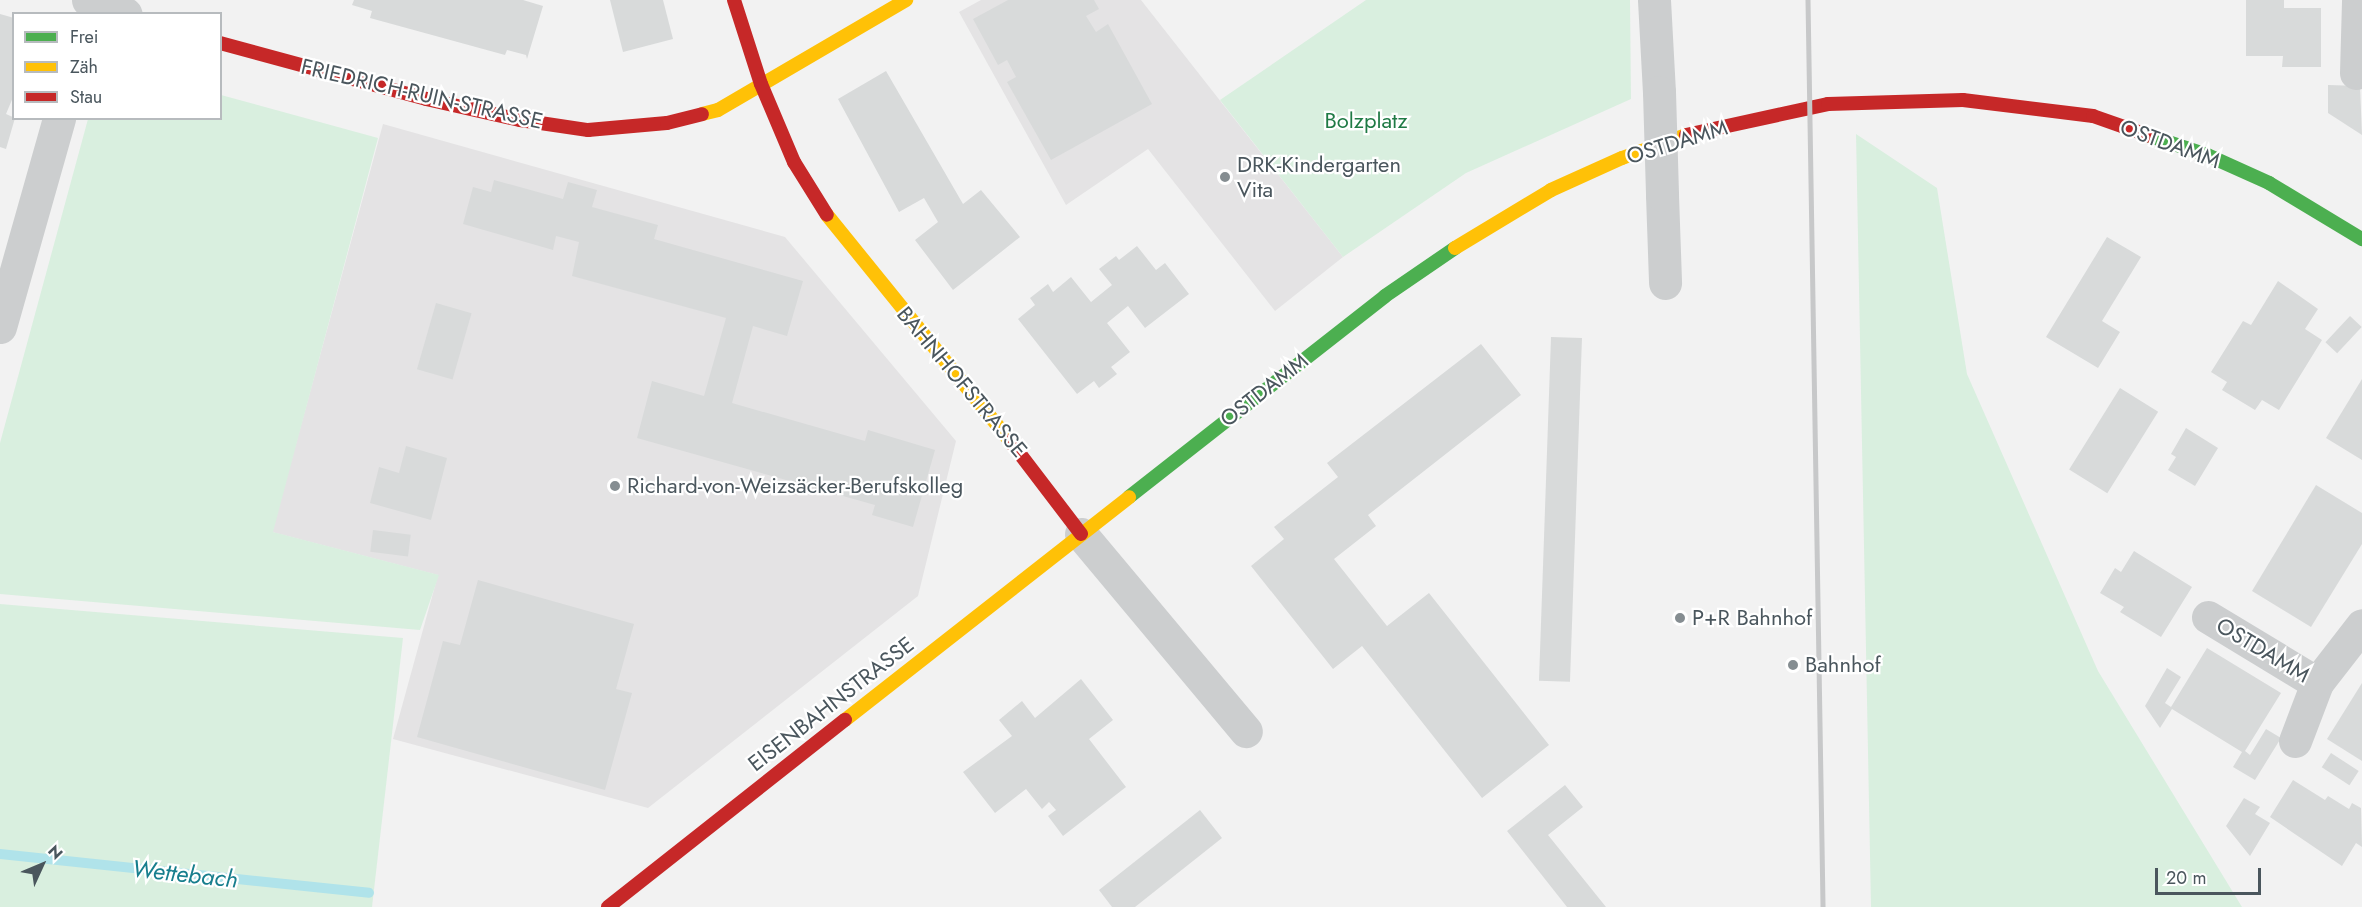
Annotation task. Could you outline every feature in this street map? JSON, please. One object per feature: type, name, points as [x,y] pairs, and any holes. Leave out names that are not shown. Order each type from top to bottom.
[{"type":"street","name":"BAHNHOFSTRASSE","points":[[734,0],[761,84],[794,162],[840,235],[1033,469],[1081,534],[1246,731]]},
{"type":"street","name":"FRIEDRICH-RUIN-STRASSE","points":[[222,44],[426,99],[520,120],[588,130],[667,123],[718,110],[906,0]]},
{"type":"street","points":[[1654,0],[1665,283]]},
{"type":"street","points":[[2356,74],[2358,0]]},
{"type":"street","points":[[90,4],[119,12]]},
{"type":"street","name":"OSTDAMM","points":[[1081,534],[1385,296],[1477,233],[1551,190],[1687,135],[1828,104],[1963,100],[2093,116],[2207,155],[2248,174],[2362,239]]},
{"type":"street","points":[[0,327],[11,246],[58,120]]},
{"type":"street","name":"EISENBAHNSTRASSE","points":[[608,907],[1081,534]]},
{"type":"street","name":"OSTDAMM","points":[[2208,616],[2317,683]]},
{"type":"street","name":"OSTDAMM","points":[[2295,741],[2317,683],[2362,625]]},
{"type":"shaded area","name":"DRK-Kindergarten Vita","points":[[981,0],[1141,0],[1343,257],[1275,311],[1148,149],[1066,205],[959,12]]},
{"type":"shaded area","name":"Richard-von-Weizsäcker-Berufskolleg","points":[[383,124],[785,237],[956,441],[918,596],[648,808],[393,739],[438,575],[272,532]]},
{"type":"green space","name":"Bolzplatz","points":[[1366,0],[1630,0],[1631,99],[1466,173],[1343,257],[1220,100]]},
{"type":"green space","points":[[222,95],[378,138],[273,532],[439,575],[420,630],[0,594],[0,443],[88,120],[222,120]]},
{"type":"green space","points":[[1856,134],[1937,188],[1967,374],[2098,671],[2242,907],[1871,907]]},
{"type":"green space","points":[[0,604],[403,638],[372,907],[0,907]]},
{"type":"building","points":[[354,0],[523,0],[543,6],[527,59],[526,55],[507,50],[505,55],[370,18],[372,11],[352,5]]},
{"type":"building","points":[[610,0],[663,0],[673,39],[623,52]]},
{"type":"building","points":[[1008,0],[1094,0],[1099,9],[1086,16],[1096,32],[1108,24],[1152,104],[1051,160],[1007,82],[1016,77],[1007,60],[998,65],[973,19]]},
{"type":"building","points":[[2246,0],[2284,0],[2284,8],[2321,8],[2321,67],[2282,67],[2283,56],[2246,56]]},
{"type":"building","points":[[0,14],[12,17],[12,100],[6,114],[14,120],[6,149],[0,147]]},
{"type":"building","points":[[886,71],[963,204],[981,190],[1020,237],[953,290],[915,240],[938,222],[924,198],[899,212],[838,99]]},
{"type":"building","points":[[2328,85],[2360,86],[2362,135],[2328,113]]},
{"type":"building","points":[[494,180],[563,199],[568,182],[597,190],[592,207],[658,225],[654,239],[803,281],[787,336],[753,326],[732,403],[865,441],[868,430],[935,450],[913,527],[872,515],[875,505],[637,438],[652,381],[704,396],[726,318],[572,276],[579,242],[556,236],[553,250],[463,224],[473,187],[491,192]]},
{"type":"building","points":[[2107,237],[2141,257],[2102,321],[2120,332],[2098,368],[2046,337]]},
{"type":"building","points":[[1137,246],[1156,270],[1165,263],[1189,294],[1145,328],[1128,306],[1107,323],[1130,352],[1111,367],[1117,374],[1099,388],[1094,381],[1077,394],[1018,319],[1035,305],[1030,298],[1048,284],[1053,292],[1071,277],[1091,302],[1112,285],[1099,269],[1116,256],[1119,260]]},
{"type":"building","points":[[2278,281],[2318,309],[2305,329],[2322,340],[2279,410],[2262,400],[2255,410],[2222,390],[2227,382],[2211,372],[2243,321],[2251,325]]},
{"type":"building","points":[[436,303],[472,313],[453,380],[417,369]]},
{"type":"building","points":[[2350,316],[2362,327],[2337,353],[2325,342]]},
{"type":"building","points":[[1551,337],[1582,338],[1570,682],[1539,681]]},
{"type":"building","points":[[1481,344],[1521,395],[1368,515],[1376,526],[1334,559],[1387,626],[1429,593],[1549,745],[1482,798],[1362,646],[1333,669],[1251,566],[1284,539],[1274,527],[1338,477],[1327,463]]},
{"type":"building","points":[[2362,379],[2362,460],[2326,438]]},
{"type":"building","points":[[2120,388],[2158,412],[2107,493],[2069,469]]},
{"type":"building","points":[[2186,428],[2218,448],[2195,486],[2168,470],[2176,457],[2171,454]]},
{"type":"building","points":[[406,446],[447,458],[431,520],[370,503],[379,467],[399,473]]},
{"type":"building","points":[[2316,485],[2362,513],[2362,544],[2311,627],[2252,591]]},
{"type":"building","points":[[373,530],[411,535],[408,556],[370,552]]},
{"type":"building","points":[[2134,551],[2192,587],[2161,637],[2120,612],[2124,607],[2100,593],[2115,568],[2121,572]]},
{"type":"building","points":[[478,580],[634,624],[616,689],[632,693],[605,790],[417,737],[443,641],[460,645]]},
{"type":"building","points":[[2207,648],[2281,693],[2245,751],[2250,755],[2266,729],[2281,738],[2255,780],[2233,767],[2242,752],[2172,709],[2160,728],[2145,706],[2167,668],[2181,677],[2165,703],[2171,707]]},
{"type":"building","points":[[1081,679],[1113,720],[1089,739],[1126,787],[1063,836],[1048,816],[1056,810],[1049,802],[1042,809],[1026,789],[995,813],[963,772],[1012,736],[999,720],[1022,701],[1035,718]]},
{"type":"building","points":[[2362,683],[2362,761],[2327,739]]},
{"type":"building","points":[[2331,753],[2359,771],[2349,785],[2322,767]]},
{"type":"building","points":[[2293,780],[2325,800],[2328,796],[2349,809],[2352,803],[2361,808],[2362,847],[2356,843],[2342,866],[2270,817]]},
{"type":"building","points":[[1565,785],[1583,807],[1548,835],[1606,907],[1567,907],[1507,831]]},
{"type":"building","points":[[2244,798],[2260,807],[2255,814],[2270,823],[2250,856],[2226,826]]},
{"type":"building","points":[[1200,810],[1222,838],[1135,907],[1112,907],[1099,890]]},
{"type":"waterway","name":"Wettebach","points":[[0,854],[369,893]]},
{"type":"railway","points":[[1808,0],[1823,907]]},
{"type":"traffic: fast","points":[[2150,136],[2207,155],[2269,183],[2362,239]]},
{"type":"traffic: fast","points":[[1129,497],[1385,296],[1455,248]]},
{"type":"traffic: slow","points":[[702,114],[718,110],[906,0]]},
{"type":"traffic: slow","points":[[1455,248],[1551,190],[1622,158],[1686,135]]},
{"type":"traffic: slow","points":[[827,215],[1010,441]]},
{"type":"traffic: slow","points":[[845,720],[1129,497]]},
{"type":"traffic: jam","points":[[734,0],[761,84],[794,162],[827,215]]},
{"type":"traffic: jam","points":[[222,44],[426,99],[520,120],[588,130],[667,123],[702,114]]},
{"type":"traffic: jam","points":[[1686,135],[1828,104],[1963,100],[2093,116],[2150,136]]},
{"type":"traffic: jam","points":[[1010,441],[1081,534]]},
{"type":"traffic: jam","points":[[608,907],[845,720]]},
{"type":"place","name":"DRK-Kindergarten Vita","points":[[1225,177]]},
{"type":"place","name":"Richard-von-Weizsäcker-Berufskolleg","points":[[615,486]]},
{"type":"place","name":"P+R Bahnhof","points":[[1680,618]]},
{"type":"place","name":"Bahnhof","points":[[1793,665]]}]
